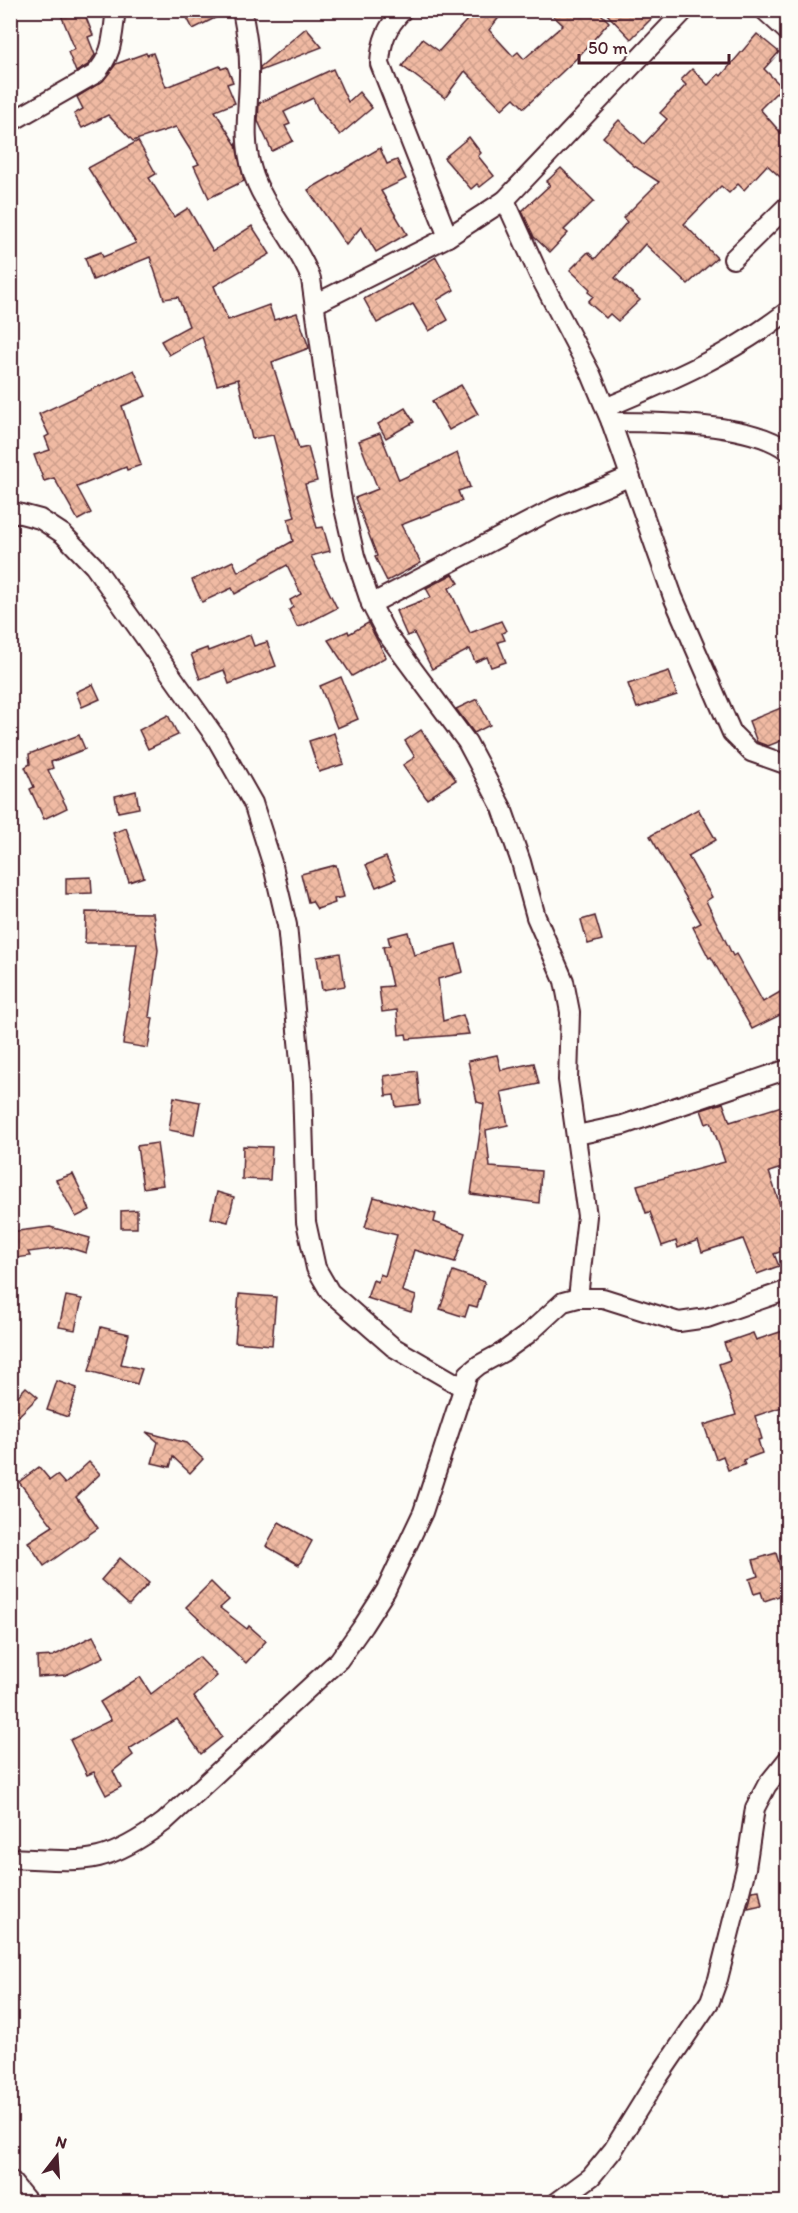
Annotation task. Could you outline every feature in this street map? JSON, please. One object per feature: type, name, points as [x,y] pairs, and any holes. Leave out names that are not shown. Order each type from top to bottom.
[{"type":"street","points":[[11,122],[95,74],[103,66],[115,36],[116,10]]},
{"type":"street","points":[[242,10],[249,49],[245,118],[252,172],[303,257],[311,279],[341,495],[355,556],[371,604],[386,633],[467,742],[502,808],[521,862],[536,917],[564,981],[570,1012],[568,1080],[578,1135],[586,1216],[578,1298]]},
{"type":"street","points":[[403,10],[390,25],[381,44],[380,64],[448,237]]},
{"type":"street","points":[[315,304],[448,237],[505,201],[685,10]]},
{"type":"street","points":[[764,10],[788,32]]},
{"type":"street","points":[[505,201],[608,415],[673,597],[732,733],[751,752],[788,765]]},
{"type":"street","points":[[733,259],[788,205]]},
{"type":"street","points":[[608,415],[751,339],[788,311]]},
{"type":"street","points":[[608,415],[739,432],[765,438],[786,448]]},
{"type":"street","points":[[371,604],[555,508],[629,477]]},
{"type":"street","points":[[10,511],[40,519],[63,534],[94,566],[216,738],[253,803],[273,866],[287,926],[302,1083],[306,1222],[316,1268],[330,1292],[393,1347],[462,1387]]},
{"type":"street","points":[[578,1135],[623,1125],[788,1069]]},
{"type":"street","points":[[10,1858],[69,1861],[102,1858],[141,1839],[164,1822],[339,1660],[386,1590],[423,1512],[468,1374],[478,1365],[503,1352],[528,1334],[563,1302],[589,1296],[603,1298],[679,1322],[707,1318],[788,1290]]},
{"type":"street","points":[[557,2202],[591,2177],[613,2150],[657,2079],[710,2001],[718,1979],[746,1868],[755,1808],[767,1785],[788,1759]]},
{"type":"street","points":[[10,2180],[28,2202]]},
{"type":"building","points":[[59,10],[83,10],[93,35],[88,37],[95,55],[88,65],[76,72],[68,52],[75,49]]},
{"type":"building","points":[[183,10],[231,10],[193,29]]},
{"type":"building","points":[[476,10],[505,10],[489,30],[513,56],[518,52],[524,59],[563,25],[547,10],[597,10],[609,22],[579,56],[524,108],[514,98],[502,109],[465,71],[445,98],[402,66],[422,39],[439,51]]},
{"type":"building","points":[[603,10],[660,10],[631,39]]},
{"type":"building","points":[[306,28],[322,47],[260,71],[260,67]]},
{"type":"building","points":[[757,34],[779,52],[764,69],[782,87],[760,109],[788,141],[788,184],[767,165],[744,190],[738,184],[729,193],[721,186],[684,224],[717,258],[688,284],[645,244],[615,278],[640,300],[618,321],[610,314],[606,318],[588,302],[593,296],[588,292],[590,289],[570,270],[588,252],[595,259],[627,222],[623,218],[659,182],[634,166],[603,137],[619,120],[644,144],[667,119],[660,113],[686,85],[681,80],[692,69],[708,85],[719,74],[721,76]]},
{"type":"building","points":[[146,53],[147,55],[153,53],[166,87],[220,66],[221,69],[227,67],[233,82],[227,84],[235,103],[215,111],[236,145],[244,181],[209,198],[194,166],[199,164],[176,127],[133,141],[108,115],[82,128],[74,114],[83,109],[77,97],[103,81],[116,64]]},
{"type":"building","points":[[333,69],[348,102],[359,92],[372,108],[340,135],[318,109],[313,98],[284,112],[290,124],[285,126],[293,141],[272,151],[258,121],[259,103]]},
{"type":"building","points":[[469,137],[481,153],[478,156],[494,176],[480,187],[477,184],[471,189],[444,158]]},
{"type":"building","points":[[138,141],[156,174],[149,178],[174,217],[188,208],[213,251],[252,226],[270,254],[214,286],[228,320],[269,305],[274,320],[297,313],[309,348],[272,362],[299,449],[308,447],[317,481],[305,484],[317,528],[323,527],[330,551],[311,556],[337,608],[302,626],[297,627],[289,610],[293,607],[290,600],[301,594],[287,565],[235,594],[232,588],[202,602],[192,580],[233,561],[238,572],[293,541],[288,519],[295,517],[273,435],[252,439],[238,379],[217,385],[202,336],[169,355],[161,341],[189,326],[178,297],[164,299],[150,257],[93,280],[85,258],[101,252],[103,257],[136,243],[88,168]]},
{"type":"building","points":[[380,148],[387,164],[397,160],[406,179],[381,191],[407,234],[376,252],[361,227],[346,245],[308,190]]},
{"type":"building","points":[[561,168],[594,201],[564,230],[568,233],[550,252],[534,237],[522,211],[550,185],[546,182]]},
{"type":"building","points":[[436,257],[454,290],[437,300],[448,320],[429,331],[413,304],[377,323],[364,299]]},
{"type":"building","points":[[134,370],[146,396],[122,406],[141,465],[127,470],[126,467],[77,487],[91,513],[78,520],[54,478],[44,481],[34,455],[50,450],[45,437],[49,435],[39,414]]},
{"type":"building","points":[[461,385],[478,414],[449,430],[432,401]]},
{"type":"building","points":[[405,408],[414,422],[386,438],[378,424]]},
{"type":"building","points":[[380,433],[399,480],[457,453],[470,487],[458,491],[462,501],[401,525],[421,563],[387,581],[375,557],[377,556],[355,498],[378,489],[359,441]]},
{"type":"building","points":[[453,574],[459,583],[449,588],[470,633],[501,621],[506,631],[502,633],[505,640],[498,642],[506,662],[491,667],[487,657],[475,662],[470,649],[432,669],[414,633],[407,636],[396,611],[431,597],[426,588]]},
{"type":"building","points":[[368,623],[386,657],[352,676],[328,640],[348,631],[349,634]]},
{"type":"building","points":[[250,635],[254,646],[267,642],[276,666],[229,684],[224,670],[200,679],[191,654],[207,648],[208,651]]},
{"type":"building","points":[[669,671],[677,695],[637,708],[628,684]]},
{"type":"building","points":[[341,677],[358,719],[337,728],[320,686]]},
{"type":"building","points":[[93,684],[100,699],[82,707],[76,692]]},
{"type":"building","points":[[477,699],[490,725],[474,733],[456,709]]},
{"type":"building","points":[[788,705],[788,738],[768,746],[757,742],[749,721]]},
{"type":"building","points":[[168,715],[178,735],[148,749],[139,730]]},
{"type":"building","points":[[421,730],[456,780],[427,799],[403,765],[415,757],[405,741]]},
{"type":"building","points":[[334,733],[344,764],[319,772],[309,741]]},
{"type":"building","points":[[79,735],[85,749],[51,762],[53,768],[48,770],[67,808],[44,819],[30,789],[34,787],[25,767],[30,764],[29,754]]},
{"type":"building","points":[[136,791],[139,808],[118,812],[115,796]]},
{"type":"building","points":[[698,809],[716,840],[688,856],[712,897],[706,901],[733,956],[736,954],[763,1002],[780,992],[788,1006],[788,1011],[752,1029],[711,957],[709,958],[693,927],[701,923],[650,836]]},
{"type":"building","points":[[126,828],[144,877],[129,882],[113,833]]},
{"type":"building","points":[[386,857],[396,879],[376,887],[366,865]]},
{"type":"building","points":[[336,865],[344,897],[334,899],[335,903],[317,909],[312,901],[308,902],[301,874]]},
{"type":"building","points":[[91,877],[92,893],[66,894],[66,878]]},
{"type":"building","points":[[86,912],[153,913],[158,950],[149,1017],[153,1018],[148,1048],[123,1044],[137,943],[85,943]]},
{"type":"building","points":[[595,916],[602,940],[588,944],[581,920]]},
{"type":"building","points":[[408,932],[414,955],[456,944],[463,972],[438,979],[443,1021],[463,1015],[469,1034],[407,1039],[406,1034],[399,1035],[397,1010],[382,1012],[379,987],[392,986],[383,947],[390,945],[388,937]]},
{"type":"building","points":[[340,953],[345,986],[322,990],[317,957]]},
{"type":"building","points":[[497,1055],[501,1070],[534,1063],[539,1084],[501,1092],[508,1125],[486,1130],[490,1167],[541,1171],[539,1203],[471,1194],[484,1104],[477,1102],[468,1061]]},
{"type":"building","points":[[417,1071],[420,1104],[396,1107],[394,1095],[386,1096],[384,1076]]},
{"type":"building","points":[[174,1097],[200,1102],[194,1135],[169,1130]]},
{"type":"building","points":[[723,1103],[730,1122],[788,1104],[788,1166],[769,1172],[785,1220],[779,1222],[788,1249],[774,1254],[779,1266],[757,1274],[743,1239],[702,1252],[698,1240],[678,1248],[676,1241],[662,1246],[650,1212],[646,1213],[637,1185],[725,1162],[711,1122],[706,1124],[701,1110]]},
{"type":"building","points":[[157,1143],[163,1185],[143,1188],[137,1146]]},
{"type":"building","points":[[243,1146],[272,1147],[270,1180],[242,1179]]},
{"type":"building","points":[[73,1174],[90,1210],[76,1217],[56,1180]]},
{"type":"building","points":[[217,1192],[234,1197],[228,1222],[211,1218]]},
{"type":"building","points":[[374,1197],[436,1214],[434,1222],[465,1233],[455,1262],[414,1250],[402,1291],[416,1296],[411,1312],[367,1298],[373,1280],[378,1282],[380,1274],[385,1276],[397,1235],[365,1227]]},
{"type":"building","points":[[137,1210],[137,1228],[121,1228],[121,1211]]},
{"type":"building","points":[[50,1227],[90,1238],[86,1253],[67,1247],[28,1252],[30,1256],[10,1259],[10,1232]]},
{"type":"building","points":[[453,1271],[485,1282],[477,1307],[469,1305],[465,1317],[440,1309]]},
{"type":"building","points":[[239,1294],[276,1297],[272,1345],[235,1342]]},
{"type":"building","points":[[66,1296],[82,1299],[75,1330],[59,1327]]},
{"type":"building","points":[[101,1327],[129,1334],[121,1364],[142,1369],[137,1384],[89,1371]]},
{"type":"building","points":[[783,1331],[788,1343],[788,1405],[755,1416],[762,1439],[758,1440],[762,1453],[743,1460],[745,1465],[728,1470],[723,1456],[716,1459],[704,1425],[736,1415],[719,1364],[730,1360],[724,1343],[753,1333],[756,1340]]},
{"type":"building","points":[[57,1381],[77,1388],[68,1417],[47,1410]]},
{"type":"building","points":[[26,1387],[38,1397],[10,1424],[10,1404]]},
{"type":"building","points":[[146,1432],[186,1443],[203,1459],[190,1473],[173,1457],[170,1467],[152,1463],[158,1442]]},
{"type":"building","points":[[89,1462],[100,1474],[76,1497],[98,1528],[44,1566],[28,1542],[53,1526],[19,1482],[39,1467],[50,1480],[57,1475],[65,1484]]},
{"type":"building","points":[[279,1522],[312,1541],[299,1565],[266,1546]]},
{"type":"building","points":[[776,1553],[788,1593],[764,1601],[761,1592],[754,1594],[749,1579],[758,1576],[753,1560]]},
{"type":"building","points":[[120,1558],[149,1583],[129,1605],[101,1580]]},
{"type":"building","points":[[211,1582],[229,1600],[220,1608],[247,1629],[249,1626],[266,1641],[246,1663],[186,1607]]},
{"type":"building","points":[[93,1636],[104,1657],[66,1675],[38,1677],[37,1657],[53,1656]]},
{"type":"building","points":[[199,1657],[217,1676],[194,1697],[222,1737],[201,1754],[177,1719],[129,1749],[133,1755],[113,1771],[121,1787],[106,1795],[94,1772],[87,1775],[70,1740],[111,1720],[100,1702],[140,1677],[151,1694]]},
{"type":"building","points":[[759,1890],[762,1905],[748,1908],[752,1891]]}]
